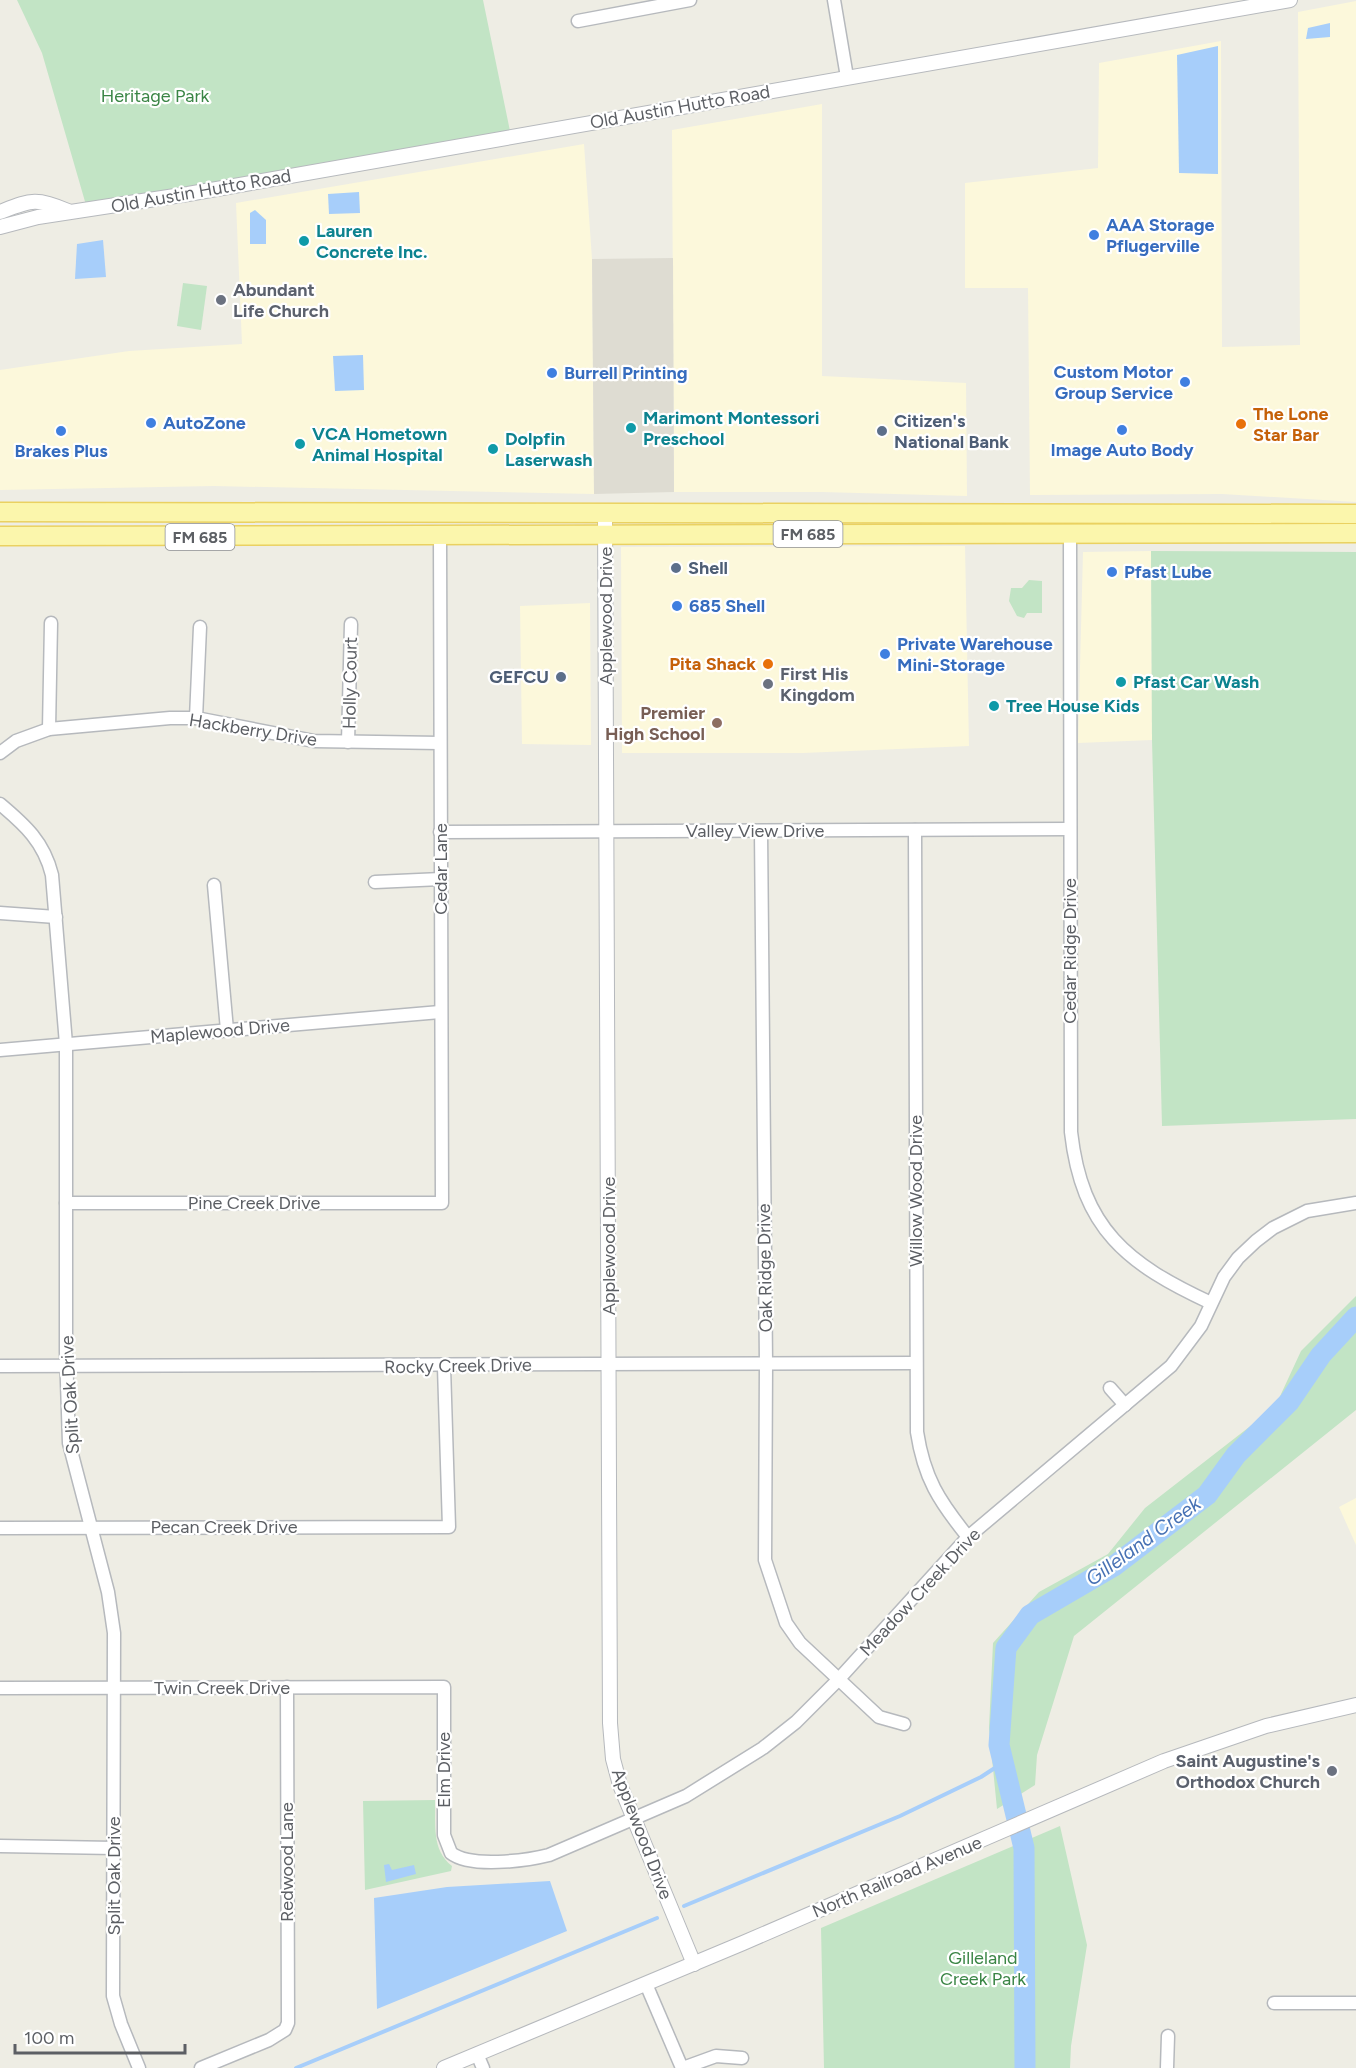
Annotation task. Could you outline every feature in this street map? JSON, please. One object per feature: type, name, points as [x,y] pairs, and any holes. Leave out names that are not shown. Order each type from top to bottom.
[{"type":"main road","name":"FM 685","points":[[0,512],[1356,514]]},
{"type":"main road","name":"FM 685","points":[[0,536],[1356,533]]},
{"type":"street","points":[[578,21],[672,1],[690,0]]},
{"type":"street","points":[[834,0],[847,78]]},
{"type":"street","name":"Old Austin Hutto Road","points":[[0,227],[23,220],[188,194],[1290,0]]},
{"type":"street","points":[[0,212],[21,204],[43,200],[69,212]]},
{"type":"street","name":"Applewood Drive","points":[[605,512],[610,1723],[613,1759],[620,1785],[694,1964]]},
{"type":"street","points":[[1208,534],[1209,513]]},
{"type":"street","name":"Cedar Ridge Drive","points":[[1070,535],[1071,1132],[1077,1172],[1085,1195],[1116,1243],[1142,1268],[1168,1284],[1211,1303]]},
{"type":"street","name":"Cedar Lane","points":[[440,536],[441,1203]]},
{"type":"street","points":[[49,729],[51,623]]},
{"type":"street","name":"Holly Court","points":[[348,742],[351,624]]},
{"type":"street","points":[[196,718],[200,627]]},
{"type":"street","name":"Hackberry Drive","points":[[0,753],[16,741],[49,729],[170,718],[196,718],[281,736],[348,742],[440,743]]},
{"type":"street","name":"Split Oak Drive","points":[[0,804],[26,826],[44,850],[52,875],[66,1044],[66,1366],[69,1443],[113,1616],[113,1996],[121,2024],[140,2068]]},
{"type":"street","name":"Valley View Drive","points":[[440,832],[1070,829]]},
{"type":"street","name":"Willow Wood Drive","points":[[915,830],[917,1432],[930,1485],[968,1537]]},
{"type":"street","name":"Oak Ridge Drive","points":[[761,831],[766,1364],[765,1560],[786,1623],[800,1643],[879,1716],[904,1724]]},
{"type":"street","points":[[375,882],[441,879]]},
{"type":"street","points":[[214,885],[227,1030]]},
{"type":"street","points":[[0,913],[56,917]]},
{"type":"street","name":"Maplewood Drive","points":[[0,1050],[440,1012]]},
{"type":"street","name":"Pine Creek Drive","points":[[66,1203],[441,1203]]},
{"type":"street","name":"Meadow Creek Drive","points":[[450,1853],[466,1861],[538,1858],[634,1820],[686,1796],[763,1748],[796,1722],[838,1680],[968,1537],[1171,1366],[1192,1339],[1238,1258],[1273,1228],[1307,1211],[1356,1203]]},
{"type":"street","name":"Rocky Creek Drive","points":[[0,1366],[444,1367],[916,1363]]},
{"type":"street","name":"Pecan Creek Drive","points":[[0,1528],[448,1527],[444,1367]]},
{"type":"street","points":[[1110,1388],[1125,1405]]},
{"type":"street","name":"Redwood Lane","points":[[201,2068],[281,2034],[288,2023],[287,1687]]},
{"type":"street","name":"Twin Creek Drive","points":[[0,1688],[444,1687]]},
{"type":"street","name":"Elm Drive","points":[[444,1687],[444,1835],[450,1853]]},
{"type":"street","name":"North Railroad Avenue","points":[[444,2068],[1223,1739],[1356,1706]]},
{"type":"street","points":[[0,1846],[114,1848]]},
{"type":"street","points":[[646,1984],[683,2068],[716,2056],[741,2058]]},
{"type":"street","points":[[1274,2002],[1356,2003]]},
{"type":"street","points":[[1167,2068],[1168,2036]]},
{"type":"street","points":[[477,2054],[483,2068]]},
{"type":"shaded area","points":[[1356,1],[1356,502],[1222,494],[1030,495],[1028,288],[965,288],[965,183],[1098,168],[1099,63],[1221,41],[1222,347],[1300,345],[1298,12]]},
{"type":"shaded area","points":[[822,104],[822,376],[966,383],[967,496],[822,492],[674,492],[672,130]]},
{"type":"shaded area","points":[[584,144],[592,259],[594,494],[214,486],[0,490],[0,370],[129,351],[242,344],[236,203]]},
{"type":"shaded area","points":[[673,258],[674,492],[594,494],[592,259]]},
{"type":"shaded area","points":[[965,546],[969,746],[803,753],[622,753],[621,547]]},
{"type":"shaded area","points":[[1151,551],[1152,740],[1078,743],[1083,552]]},
{"type":"shaded area","points":[[590,603],[591,745],[522,744],[520,606]]},
{"type":"shaded area","points":[[1356,1498],[1356,1545],[1339,1507]]},
{"type":"green space","name":"Heritage Park","points":[[17,0],[483,0],[510,131],[86,205],[42,53]]},
{"type":"green space","points":[[183,283],[207,286],[201,330],[177,326]]},
{"type":"green space","points":[[1151,551],[1356,552],[1356,1119],[1162,1126],[1152,740]]},
{"type":"green space","points":[[1029,580],[1042,581],[1042,613],[1027,613],[1024,618],[1017,616],[1009,601],[1011,588],[1022,588]]},
{"type":"green space","points":[[1356,1296],[1356,1410],[1074,1636],[1037,1755],[1035,1785],[997,1809],[989,1728],[993,1643],[1039,1592],[1108,1554],[1145,1508],[1275,1407],[1301,1351]]},
{"type":"green space","points":[[435,1800],[436,1836],[445,1860],[452,1866],[451,1871],[365,1890],[363,1801]]},
{"type":"green space","name":"Gilleland Creek Park","points":[[1060,1826],[1087,1945],[1071,2046],[1070,2068],[824,2068],[821,1928]]},
{"type":"water","points":[[1330,23],[1330,37],[1306,39],[1308,28]]},
{"type":"water","points":[[1218,46],[1218,174],[1179,173],[1177,55]]},
{"type":"water","points":[[359,192],[360,213],[329,214],[328,194]]},
{"type":"water","points":[[255,210],[266,220],[266,244],[250,244],[250,213]]},
{"type":"water","points":[[103,240],[106,277],[75,279],[77,244]]},
{"type":"water","points":[[363,355],[364,390],[335,391],[333,356]]},
{"type":"water","points":[[389,1864],[392,1870],[414,1865],[416,1874],[386,1882],[384,1865]]},
{"type":"water","points":[[550,1881],[567,1931],[377,2009],[374,1898],[447,1887]]},
{"type":"waterway","name":"Gilleland Creek","points":[[1025,2068],[1024,1848],[999,1745],[1006,1648],[1030,1615],[1114,1566],[1207,1495],[1236,1455],[1289,1402],[1321,1355],[1356,1317]]},
{"type":"waterway","points":[[684,1906],[900,1816],[981,1777],[1004,1762]]},
{"type":"waterway","points":[[296,2068],[657,1918]]},
{"type":"place","name":"AAA Storage Pflugerville","points":[[1094,235]]},
{"type":"place","name":"Lauren Concrete Inc.","points":[[304,241]]},
{"type":"place","name":"Abundant Life Church","points":[[221,300]]},
{"type":"place","name":"Burrell Printing","points":[[552,373]]},
{"type":"place","name":"Custom Motor Group Service","points":[[1185,382]]},
{"type":"place","name":"AutoZone","points":[[151,423]]},
{"type":"place","name":"The Lone Star Bar","points":[[1241,424]]},
{"type":"place","name":"Marimont Montessori Preschool","points":[[631,428]]},
{"type":"place","name":"Image Auto Body","points":[[1122,430]]},
{"type":"place","name":"Brakes Plus","points":[[61,431]]},
{"type":"place","name":"Citizen's National Bank","points":[[882,431]]},
{"type":"place","name":"VCA Hometown Animal Hospital","points":[[300,444]]},
{"type":"place","name":"Dolpfin Laserwash","points":[[493,449]]},
{"type":"place","name":"Shell","points":[[676,568]]},
{"type":"place","name":"Pfast Lube","points":[[1112,572]]},
{"type":"place","name":"685 Shell","points":[[677,606]]},
{"type":"place","name":"Private Warehouse Mini-Storage","points":[[885,654]]},
{"type":"place","name":"Pita Shack","points":[[768,664]]},
{"type":"place","name":"GEFCU","points":[[561,677]]},
{"type":"place","name":"Pfast Car Wash","points":[[1121,682]]},
{"type":"place","name":"First His Kingdom","points":[[768,684]]},
{"type":"place","name":"Tree House Kids","points":[[994,706]]},
{"type":"place","name":"Premier High School","points":[[717,723]]},
{"type":"place","name":"Saint Augustine's Orthodox Church","points":[[1332,1771]]}]
